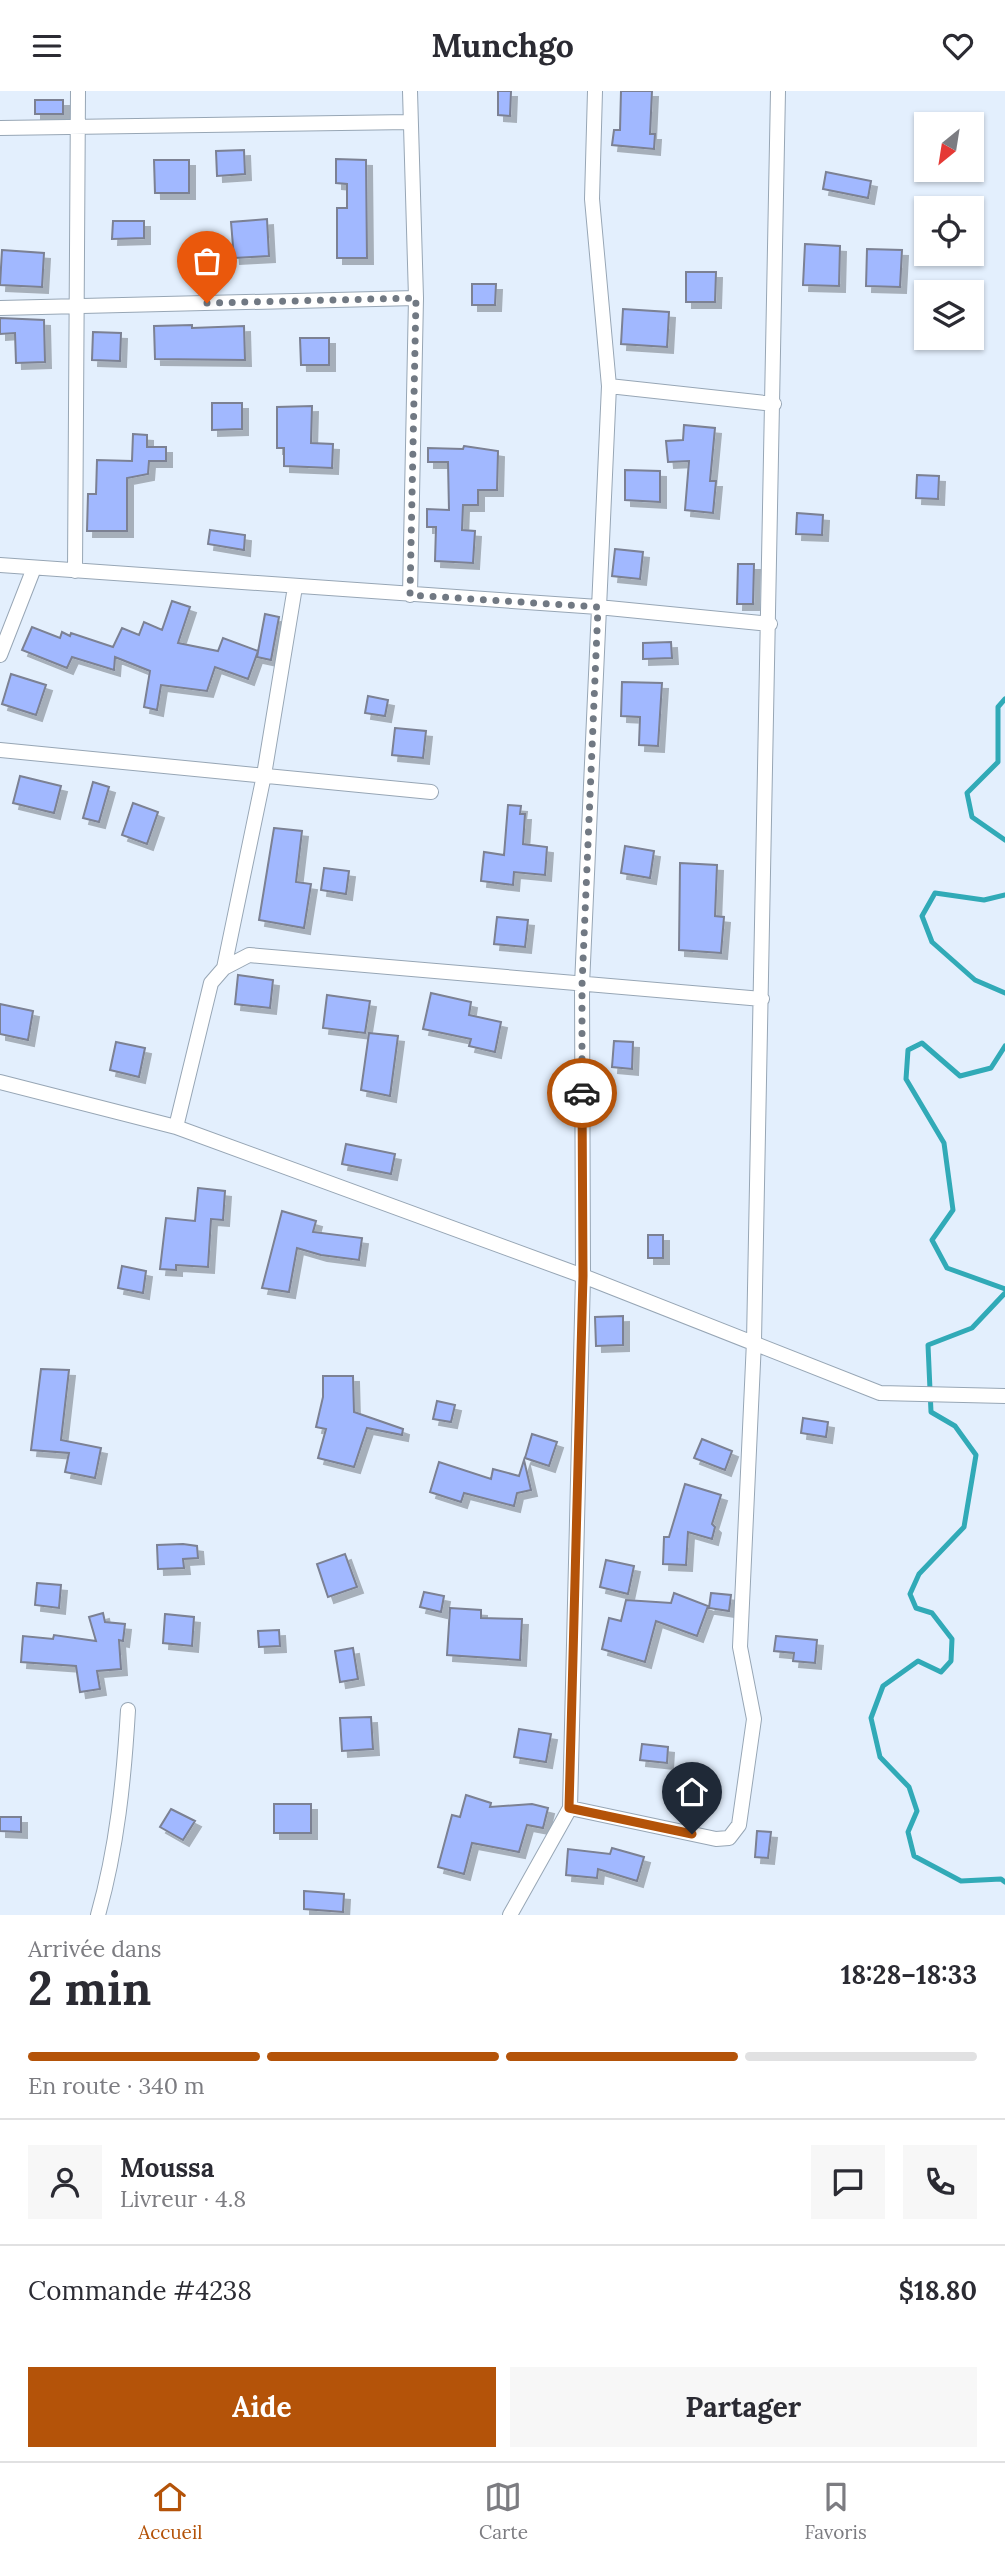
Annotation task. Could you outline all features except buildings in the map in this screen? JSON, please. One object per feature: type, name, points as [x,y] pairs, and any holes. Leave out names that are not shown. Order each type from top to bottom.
[{"type":"street","points":[[75,571],[78,91]]},
{"type":"street","points":[[410,91],[416,298],[410,595]]},
{"type":"street","points":[[510,1915],[569,1808],[583,1276],[582,985],[609,386],[592,199],[595,91]]},
{"type":"street","points":[[569,1808],[716,1839],[729,1838],[738,1825],[754,1719],[740,1647],[754,1341],[770,624],[778,91]]},
{"type":"street","points":[[0,128],[410,122]]},
{"type":"street","points":[[0,308],[416,298]]},
{"type":"street","points":[[609,386],[774,404]]},
{"type":"street","points":[[0,565],[598,607],[770,624]]},
{"type":"street","points":[[0,655],[34,568]]},
{"type":"street","points":[[224,968],[264,775],[295,587]]},
{"type":"street","points":[[0,750],[432,792]]},
{"type":"street","points":[[176,1127],[211,982],[224,968],[249,955],[762,999]]},
{"type":"street","points":[[0,1082],[176,1127],[583,1276],[754,1341],[880,1393],[1005,1396]]},
{"type":"street","points":[[98,1915],[107,1883],[123,1786],[128,1710]]},
{"type":"waterway","points":[[1005,699],[998,707],[998,762],[967,793],[972,817],[1005,840]]},
{"type":"waterway","points":[[1005,895],[984,900],[935,893],[922,916],[932,942],[975,980],[1005,993]]},
{"type":"waterway","points":[[1005,1046],[991,1068],[960,1076],[922,1043],[908,1050],[906,1079],[944,1143],[953,1210],[932,1240],[947,1268],[1005,1289]]},
{"type":"waterway","points":[[1005,1293],[972,1328],[928,1345],[931,1412],[955,1426],[976,1455],[964,1527],[919,1574],[910,1594],[916,1608],[932,1613],[952,1639],[951,1661],[941,1672],[918,1661],[883,1686],[871,1718],[880,1757],[909,1787],[917,1811],[908,1832],[914,1856],[961,1881],[1001,1879],[1005,1882]]},
{"type":"way so far","points":[[207,303],[416,298],[410,595],[598,607],[582,985],[582,1093]]},
{"type":"route","points":[[582,1093],[583,1276],[569,1808],[692,1834]]}]
